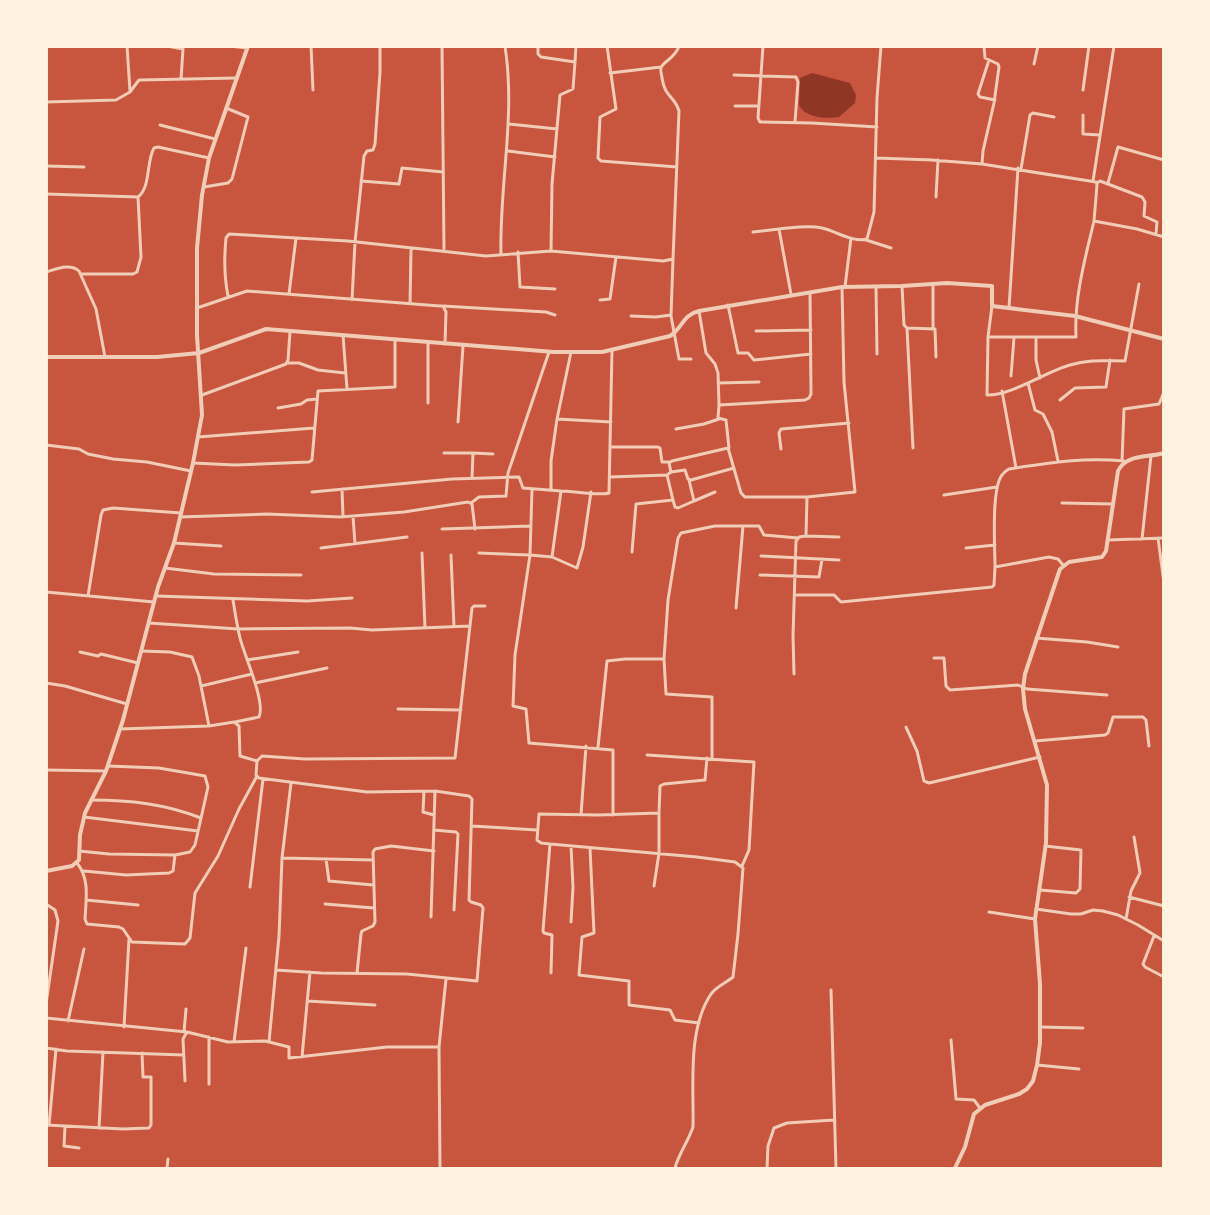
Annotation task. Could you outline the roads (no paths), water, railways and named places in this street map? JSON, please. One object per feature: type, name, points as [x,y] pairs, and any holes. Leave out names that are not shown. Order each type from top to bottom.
[{"type":"street","points":[[127,46],[130,92]]},
{"type":"street","points":[[167,46],[183,49],[181,79]]},
{"type":"street","points":[[46,871],[77,863],[84,817],[106,771],[120,729],[154,602],[174,543],[193,463],[202,415],[197,248],[204,187],[209,158],[247,47],[230,46]]},
{"type":"street","points":[[311,46],[313,90]]},
{"type":"street","points":[[352,300],[364,154],[373,150],[375,144],[380,46]]},
{"type":"street","points":[[442,46],[444,250]]},
{"type":"street","points":[[501,255],[501,218],[508,151],[509,72],[505,46]]},
{"type":"street","points":[[538,46],[538,54],[541,57],[574,62]]},
{"type":"street","points":[[551,251],[552,184],[560,95],[573,88],[576,46]]},
{"type":"street","points":[[607,46],[616,109],[600,117],[598,158],[601,161],[677,167]]},
{"type":"street","points":[[610,73],[661,67],[676,54],[679,46]]},
{"type":"street","points":[[763,46],[758,118],[760,122],[876,128]]},
{"type":"street","points":[[866,240],[872,228],[874,212],[881,46]]},
{"type":"street","points":[[982,164],[999,67],[984,56],[984,46]]},
{"type":"street","points":[[1034,64],[1038,46]]},
{"type":"street","points":[[1083,90],[1089,46]]},
{"type":"street","points":[[988,337],[1076,337],[1075,316],[1094,221],[1100,135],[1114,46]]},
{"type":"street","points":[[988,60],[978,94],[981,97],[995,100]]},
{"type":"street","points":[[661,67],[663,88],[680,111],[671,315],[680,359],[691,359]]},
{"type":"street","points":[[734,75],[793,76],[797,79],[795,123]]},
{"type":"street","points":[[46,102],[116,100],[130,92],[139,80],[237,78]]},
{"type":"street","points":[[735,106],[759,106]]},
{"type":"street","points":[[204,187],[228,183],[232,179],[248,118],[246,114],[226,108]]},
{"type":"street","points":[[1009,308],[1020,169],[1030,115],[1033,113],[1054,117]]},
{"type":"street","points":[[1083,115],[1082,132],[1100,135]]},
{"type":"street","points":[[508,124],[557,129]]},
{"type":"street","points":[[160,125],[215,139]]},
{"type":"street","points":[[1108,183],[1118,147],[1164,159]]},
{"type":"street","points":[[81,274],[133,274],[137,272],[141,256],[138,197],[144,188],[154,148],[209,158]]},
{"type":"street","points":[[508,151],[555,157]]},
{"type":"street","points":[[876,158],[982,164],[1108,183],[1142,197],[1145,202],[1144,216],[1157,222],[1156,234]]},
{"type":"street","points":[[936,197],[938,160]]},
{"type":"street","points":[[46,166],[84,167]]},
{"type":"street","points":[[361,181],[399,184],[402,168],[443,172]]},
{"type":"street","points":[[46,194],[138,197]]},
{"type":"street","points":[[1094,221],[1164,237]]},
{"type":"street","points":[[753,232],[816,227],[891,248]]},
{"type":"street","points":[[779,229],[791,294]]},
{"type":"street","points":[[228,296],[224,272],[227,236],[232,233],[444,250],[486,256],[551,251],[663,261],[673,259]]},
{"type":"street","points":[[289,294],[296,238]]},
{"type":"street","points":[[676,429],[705,424],[719,418],[726,420],[729,448],[743,496],[807,497],[856,491],[844,382],[843,287],[851,238]]},
{"type":"street","points":[[410,304],[412,248]]},
{"type":"street","points":[[518,252],[520,287],[555,289]]},
{"type":"street","points":[[600,300],[610,300],[616,257]]},
{"type":"street","points":[[46,272],[75,267],[81,274],[96,309],[105,357]]},
{"type":"street","points":[[46,357],[157,357],[199,353],[266,329],[463,346],[602,352],[674,331],[688,315],[699,311],[791,294],[843,287],[933,284],[992,286],[987,395],[1028,383],[1069,365],[1093,360],[1127,360],[1129,330],[1138,284]]},
{"type":"street","points":[[933,284],[933,328],[936,331],[936,357]]},
{"type":"street","points":[[902,286],[904,323],[907,328],[914,448]]},
{"type":"street","points":[[876,287],[877,354]]},
{"type":"street","points":[[197,308],[247,291],[546,312],[555,315]]},
{"type":"street","points":[[719,405],[808,399],[811,394],[810,291]]},
{"type":"street","points":[[728,305],[738,352],[748,353],[754,360],[811,354]]},
{"type":"street","points":[[444,306],[446,312],[445,344]]},
{"type":"street","points":[[992,306],[1075,316],[1164,339]]},
{"type":"street","points":[[699,311],[706,353],[717,368],[719,418]]},
{"type":"street","points":[[631,316],[671,315]]},
{"type":"street","points":[[907,328],[933,328]]},
{"type":"street","points":[[287,363],[290,330]]},
{"type":"street","points":[[756,331],[811,330]]},
{"type":"street","points":[[343,335],[347,389]]},
{"type":"street","points":[[1011,376],[1014,338]]},
{"type":"street","points":[[1036,338],[1036,360],[1040,378]]},
{"type":"street","points":[[193,463],[235,465],[309,462],[312,460],[317,399],[320,390],[395,387],[395,339]]},
{"type":"street","points":[[428,343],[428,403]]},
{"type":"street","points":[[458,422],[463,346]]},
{"type":"street","points":[[312,492],[507,476],[519,477],[522,488],[607,495],[610,490],[612,350]]},
{"type":"street","points":[[88,596],[103,510],[113,508],[181,515],[267,514],[343,517],[404,512],[471,503],[479,497],[506,496],[507,476],[549,351]]},
{"type":"street","points":[[551,490],[551,461],[557,419],[571,352]]},
{"type":"street","points":[[1060,400],[1076,388],[1106,387],[1110,360]]},
{"type":"street","points":[[202,395],[287,363],[299,363],[318,370],[345,373]]},
{"type":"street","points":[[718,383],[759,382]]},
{"type":"street","points":[[1028,383],[1035,410],[1043,414],[1052,432],[1058,460]]},
{"type":"street","points":[[1002,392],[1016,468]]},
{"type":"street","points":[[955,1168],[965,1147],[971,1119],[980,1108],[1027,1089],[1033,1081],[1037,1065],[1040,1027],[1035,919],[1045,846],[1047,785],[1025,709],[1023,687],[1025,674],[1060,569],[1063,565],[1075,560],[1102,556],[1107,551],[1118,471],[1123,461],[1124,409],[1159,404],[1164,392]]},
{"type":"street","points":[[278,408],[317,399]]},
{"type":"street","points":[[557,419],[611,422]]},
{"type":"street","points":[[781,449],[779,433],[781,429],[849,423]]},
{"type":"street","points":[[198,437],[314,428]]},
{"type":"street","points":[[46,445],[80,449],[88,454],[113,459],[147,462],[191,471]]},
{"type":"street","points":[[611,447],[658,447],[662,462],[729,448]]},
{"type":"street","points":[[444,453],[493,454]]},
{"type":"street","points":[[472,478],[473,453]]},
{"type":"street","points":[[795,595],[834,595],[841,602],[992,587],[995,567],[997,488],[1000,476],[1004,472],[1058,460],[1099,458],[1123,461],[1164,453]]},
{"type":"street","points":[[1142,539],[1151,456]]},
{"type":"street","points":[[670,462],[671,472]]},
{"type":"street","points":[[689,480],[734,468]]},
{"type":"street","points":[[610,477],[667,475],[671,472],[685,470],[694,501]]},
{"type":"street","points":[[667,475],[675,507],[678,508],[715,492]]},
{"type":"street","points":[[944,495],[997,488]]},
{"type":"street","points":[[342,489],[343,517]]},
{"type":"street","points":[[532,489],[530,555],[515,655],[513,706],[526,709],[529,743],[612,749],[613,815]]},
{"type":"street","points":[[552,557],[561,491]]},
{"type":"street","points":[[479,553],[552,557],[578,568],[584,547],[591,492]]},
{"type":"street","points":[[806,536],[807,497]]},
{"type":"street","points":[[632,552],[636,505],[673,500]]},
{"type":"street","points":[[471,503],[475,529]]},
{"type":"street","points":[[1062,503],[1113,504]]},
{"type":"street","points":[[353,516],[355,544]]},
{"type":"street","points":[[442,529],[530,526]]},
{"type":"street","points":[[654,885],[659,853],[660,786],[705,780],[710,758],[712,697],[666,694],[664,659],[668,600],[679,535],[715,526],[759,526],[764,534],[798,538],[806,536],[839,537]]},
{"type":"street","points":[[736,608],[743,526]]},
{"type":"street","points":[[321,548],[407,537]]},
{"type":"street","points":[[794,674],[793,636],[798,538]]},
{"type":"street","points":[[1158,538],[1164,583]]},
{"type":"street","points":[[1108,540],[1164,538]]},
{"type":"street","points":[[174,543],[220,546]]},
{"type":"street","points":[[966,548],[995,545]]},
{"type":"street","points":[[422,553],[425,628]]},
{"type":"street","points":[[451,555],[454,627]]},
{"type":"street","points":[[761,556],[839,560]]},
{"type":"street","points":[[995,567],[1049,557],[1058,559],[1063,565]]},
{"type":"street","points":[[760,575],[820,577],[822,559]]},
{"type":"street","points":[[165,568],[214,574],[301,575]]},
{"type":"street","points":[[46,592],[154,602]]},
{"type":"street","points":[[156,596],[307,601],[352,598]]},
{"type":"street","points":[[120,729],[209,726],[259,717],[261,712],[255,683],[238,629],[232,600]]},
{"type":"street","points":[[77,863],[84,871],[87,924],[119,927],[129,939],[137,943],[179,945],[188,942],[195,893],[218,856],[256,776],[257,761],[262,756],[305,759],[454,759],[457,756],[472,607],[485,606]]},
{"type":"street","points":[[149,623],[238,629],[470,626]]},
{"type":"street","points":[[1036,638],[1118,647]]},
{"type":"street","points":[[141,651],[170,652],[192,657],[201,686],[209,726]]},
{"type":"street","points":[[80,652],[98,656],[102,654],[138,663]]},
{"type":"street","points":[[247,660],[298,652]]},
{"type":"street","points":[[934,658],[944,658],[948,689],[1017,685],[1107,695]]},
{"type":"street","points":[[598,747],[607,661],[664,659]]},
{"type":"street","points":[[255,683],[327,668]]},
{"type":"street","points":[[201,686],[252,674]]},
{"type":"street","points":[[46,683],[65,686],[127,704]]},
{"type":"street","points":[[398,709],[461,710]]},
{"type":"street","points":[[1035,741],[1105,735],[1108,733],[1112,717],[1143,717],[1146,720],[1149,746]]},
{"type":"street","points":[[234,722],[239,726],[240,756],[257,761]]},
{"type":"street","points":[[906,727],[917,751],[925,782],[1040,758]]},
{"type":"street","points":[[581,815],[586,746]]},
{"type":"street","points":[[647,755],[755,763],[749,850],[742,866],[744,873],[733,977],[711,994],[699,1023],[695,1048],[693,1127],[679,1154],[675,1168]]},
{"type":"street","points":[[80,851],[175,855],[190,852],[195,845],[208,787],[205,776],[159,768],[108,766]]},
{"type":"street","points":[[46,770],[106,771]]},
{"type":"street","points":[[256,776],[263,779],[367,792],[435,791],[471,797],[472,801],[470,901],[483,908],[475,982],[407,974],[276,970]]},
{"type":"street","points":[[250,886],[263,779]]},
{"type":"street","points":[[269,1042],[276,970],[282,858],[291,783]]},
{"type":"street","points":[[424,791],[423,812],[426,815],[434,815]]},
{"type":"street","points":[[431,917],[435,791]]},
{"type":"street","points":[[92,800],[126,800],[146,803],[176,808],[201,818]]},
{"type":"street","points":[[660,813],[539,814],[538,842],[659,853],[735,862],[742,866]]},
{"type":"street","points":[[84,817],[198,831]]},
{"type":"street","points":[[472,826],[537,830]]},
{"type":"street","points":[[434,830],[458,834],[454,910]]},
{"type":"street","points":[[1126,919],[1129,897],[1140,873],[1134,837]]},
{"type":"street","points":[[550,844],[543,933],[552,934],[551,973]]},
{"type":"street","points":[[357,973],[361,934],[373,926],[375,908],[373,852],[379,847],[392,846],[434,850]]},
{"type":"street","points":[[571,846],[573,886],[571,922]]},
{"type":"street","points":[[1040,890],[1076,893],[1080,889],[1081,850],[1045,846]]},
{"type":"street","points":[[590,848],[594,933],[582,937],[579,975],[629,981],[629,1005],[670,1010],[674,1019],[699,1023]]},
{"type":"street","points":[[84,871],[126,875],[169,873],[173,871],[175,855]]},
{"type":"street","points":[[282,858],[373,860]]},
{"type":"street","points":[[326,858],[328,881],[373,885]]},
{"type":"street","points":[[1129,897],[1164,906]]},
{"type":"street","points":[[86,900],[138,905]]},
{"type":"street","points":[[46,904],[55,910],[58,921],[46,1004]]},
{"type":"street","points":[[325,904],[375,908]]},
{"type":"street","points":[[1036,909],[1071,914],[1097,910],[1126,919],[1164,941]]},
{"type":"street","points":[[989,912],[1035,919]]},
{"type":"street","points":[[1154,936],[1143,964],[1164,977]]},
{"type":"street","points":[[124,1027],[129,939]]},
{"type":"street","points":[[234,1042],[246,948]]},
{"type":"street","points":[[68,1021],[84,949]]},
{"type":"street","points":[[302,1057],[310,972]]},
{"type":"street","points":[[440,1168],[439,1047],[446,978]]},
{"type":"street","points":[[831,990],[836,1168]]},
{"type":"street","points":[[307,1001],[375,1005]]},
{"type":"street","points":[[185,1081],[183,1039],[186,1009]]},
{"type":"street","points":[[46,1018],[185,1032],[234,1042],[269,1042],[289,1047],[289,1058],[387,1047],[439,1047]]},
{"type":"street","points":[[1040,1027],[1083,1028]]},
{"type":"street","points":[[209,1037],[209,1084]]},
{"type":"street","points":[[951,1040],[956,1099],[974,1100],[980,1108]]},
{"type":"street","points":[[46,1048],[184,1055]]},
{"type":"street","points":[[56,1049],[48,1125],[99,1128],[149,1128],[151,1125],[151,1077],[143,1077],[142,1053]]},
{"type":"street","points":[[99,1128],[103,1051]]},
{"type":"street","points":[[1037,1065],[1080,1069]]},
{"type":"street","points":[[766,1168],[768,1146],[774,1128],[787,1123],[834,1120]]},
{"type":"street","points":[[65,1126],[64,1146],[80,1148]]},
{"type":"street","points":[[167,1168],[168,1159]]}]
